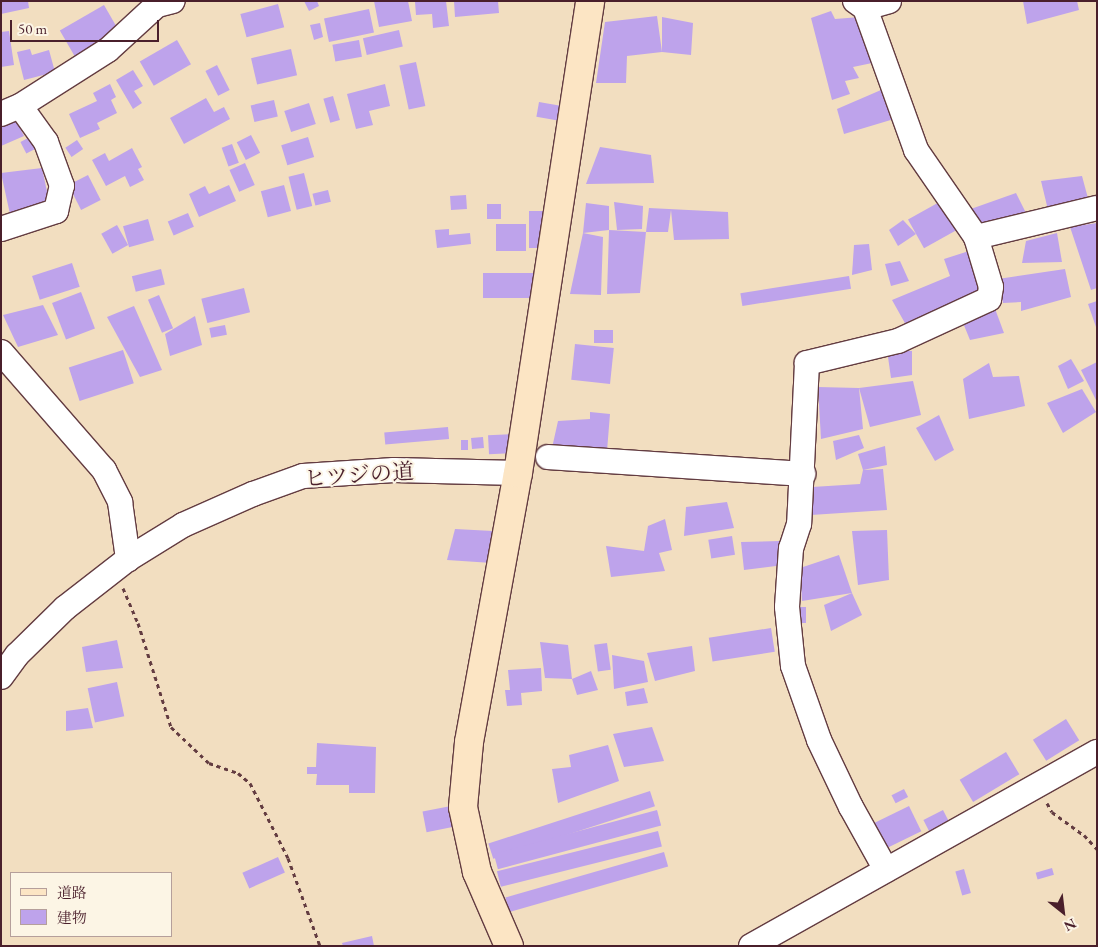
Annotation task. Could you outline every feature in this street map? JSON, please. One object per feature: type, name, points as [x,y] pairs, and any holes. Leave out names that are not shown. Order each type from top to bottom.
[{"type":"street","points":[[1,229],[56,211],[62,186],[46,142],[10,110],[108,50],[157,5],[173,1]]},
{"type":"street","points":[[509,946],[477,872],[463,807],[469,742],[518,472],[590,1]]},
{"type":"street","points":[[886,870],[851,807],[819,740],[793,666],[787,607],[791,548],[799,524],[803,474],[807,363],[898,341],[989,299],[991,287],[976,238],[916,150],[860,4],[889,1]]},
{"type":"street","points":[[976,238],[1097,208]]},
{"type":"street","points":[[1,352],[104,470],[120,502],[121,564]]},
{"type":"street","points":[[548,457],[803,474]]},
{"type":"street","name":"ヒツジの道","points":[[1,677],[17,655],[65,608],[121,564],[183,525],[253,494],[303,476],[394,470],[518,472]]},
{"type":"street","points":[[751,946],[1097,752]]},
{"type":"path","points":[[121,564],[171,727],[209,763],[238,773],[250,784],[288,858],[320,946]]},
{"type":"path","points":[[1036,786],[1052,812],[1084,835],[1097,849]]},
{"type":"building","points":[[1,1],[28,1],[29,8],[1,14]]},
{"type":"building","points":[[304,1],[317,1],[319,6],[309,11]]},
{"type":"building","points":[[374,1],[408,1],[412,21],[379,27]]},
{"type":"building","points":[[446,1],[449,26],[433,28],[432,14],[416,15],[415,2]]},
{"type":"building","points":[[454,1],[498,1],[499,13],[455,17]]},
{"type":"building","points":[[1023,1],[1077,1],[1079,10],[1027,24]]},
{"type":"building","points":[[278,4],[284,27],[247,37],[240,14]]},
{"type":"building","points":[[104,5],[119,31],[75,56],[60,30]]},
{"type":"building","points":[[369,9],[374,32],[329,42],[324,19]]},
{"type":"building","points":[[831,11],[835,19],[860,17],[877,62],[853,67],[859,78],[845,81],[850,94],[832,100],[811,18]]},
{"type":"building","points":[[657,16],[662,52],[627,56],[626,83],[596,83],[605,22]]},
{"type":"building","points":[[662,17],[693,23],[691,55],[662,52]]},
{"type":"building","points":[[320,23],[323,37],[314,40],[310,25]]},
{"type":"building","points":[[399,30],[403,47],[367,55],[363,38]]},
{"type":"building","points":[[9,31],[14,65],[1,67],[1,32]]},
{"type":"building","points":[[177,40],[191,64],[154,86],[140,62]]},
{"type":"building","points":[[359,40],[362,57],[335,61],[332,45]]},
{"type":"building","points":[[30,49],[32,55],[49,50],[55,72],[24,80],[17,52]]},
{"type":"building","points":[[291,49],[297,75],[257,85],[251,58]]},
{"type":"building","points":[[416,62],[425,106],[409,110],[399,66]]},
{"type":"building","points":[[217,65],[230,90],[218,96],[205,71]]},
{"type":"building","points":[[133,70],[143,86],[134,91],[142,103],[133,109],[116,80]]},
{"type":"building","points":[[110,84],[116,97],[111,100],[117,113],[97,123],[100,129],[80,138],[69,114],[97,101],[93,93]]},
{"type":"building","points":[[385,84],[390,106],[369,111],[373,125],[356,129],[347,94]]},
{"type":"building","points":[[881,90],[894,119],[844,134],[837,109]]},
{"type":"building","points":[[333,96],[340,120],[330,123],[323,99]]},
{"type":"building","points":[[206,98],[214,112],[224,107],[230,119],[184,144],[170,118]]},
{"type":"building","points":[[274,100],[278,117],[254,122],[251,105]]},
{"type":"building","points":[[539,102],[568,107],[565,122],[536,117]]},
{"type":"building","points":[[309,103],[316,124],[291,132],[284,111]]},
{"type":"building","points":[[14,116],[24,136],[1,146],[1,122]]},
{"type":"building","points":[[251,135],[260,153],[246,160],[237,142]]},
{"type":"building","points":[[32,136],[38,148],[26,153],[20,142]]},
{"type":"building","points":[[308,137],[314,157],[287,165],[281,145]]},
{"type":"building","points":[[77,140],[83,149],[72,157],[65,148]]},
{"type":"building","points":[[232,144],[239,163],[229,167],[222,148]]},
{"type":"building","points":[[600,147],[651,155],[654,183],[586,184]]},
{"type":"building","points":[[132,148],[142,167],[138,169],[144,180],[130,187],[125,176],[106,186],[92,160],[105,153],[109,161]]},
{"type":"building","points":[[245,163],[255,185],[239,192],[229,170]]},
{"type":"building","points":[[42,168],[49,201],[10,214],[1,173]]},
{"type":"building","points":[[304,173],[312,206],[297,210],[288,177]]},
{"type":"building","points":[[88,175],[101,200],[81,210],[68,185]]},
{"type":"building","points":[[1082,176],[1089,202],[1049,214],[1041,181]]},
{"type":"building","points":[[229,185],[236,201],[199,217],[189,194],[205,186],[209,194]]},
{"type":"building","points":[[284,185],[291,211],[268,217],[261,191]]},
{"type":"building","points":[[328,190],[331,202],[315,206],[312,194]]},
{"type":"building","points":[[1016,193],[1027,215],[978,229],[968,210]]},
{"type":"building","points":[[466,195],[467,209],[451,210],[450,196]]},
{"type":"building","points":[[943,200],[959,229],[924,248],[908,219]]},
{"type":"building","points":[[614,202],[643,206],[642,229],[617,230]]},
{"type":"building","points":[[586,203],[609,206],[609,230],[583,233]]},
{"type":"building","points":[[487,204],[501,204],[501,219],[487,219]]},
{"type":"building","points":[[649,208],[728,212],[729,239],[674,240],[671,210],[668,232],[646,232]]},
{"type":"building","points":[[529,211],[550,211],[550,248],[529,248]]},
{"type":"building","points":[[188,213],[194,227],[174,235],[168,222]]},
{"type":"building","points":[[148,219],[154,240],[129,247],[123,226]]},
{"type":"building","points":[[903,220],[916,234],[898,246],[889,230]]},
{"type":"building","points":[[1097,223],[1097,288],[1091,290],[1070,227]]},
{"type":"building","points":[[496,224],[526,224],[526,251],[496,251]]},
{"type":"building","points":[[117,225],[128,245],[112,254],[101,234]]},
{"type":"building","points":[[449,229],[449,235],[470,233],[471,244],[437,248],[435,230]]},
{"type":"building","points":[[609,230],[646,232],[640,293],[607,294]]},
{"type":"building","points":[[583,233],[603,237],[601,295],[570,294]]},
{"type":"building","points":[[1057,233],[1062,262],[1022,263],[1026,241]]},
{"type":"building","points":[[869,244],[872,270],[852,275],[854,245]]},
{"type":"building","points":[[969,251],[981,292],[906,325],[892,300],[950,276],[944,259]]},
{"type":"building","points":[[900,261],[909,281],[891,286],[885,264]]},
{"type":"building","points":[[72,263],[80,287],[40,300],[32,276]]},
{"type":"building","points":[[161,269],[165,285],[136,292],[132,276]]},
{"type":"building","points":[[1065,269],[1071,297],[1021,311],[1021,302],[1003,303],[998,279]]},
{"type":"building","points":[[483,273],[543,273],[543,298],[483,298]]},
{"type":"building","points":[[849,276],[851,289],[742,306],[740,293]]},
{"type":"building","points":[[244,288],[250,312],[207,323],[201,299]]},
{"type":"building","points":[[81,292],[95,328],[66,340],[52,303]]},
{"type":"building","points":[[159,295],[173,328],[162,333],[148,300]]},
{"type":"building","points":[[1097,301],[1097,327],[1096,327],[1088,304]]},
{"type":"building","points":[[43,305],[58,335],[18,347],[3,315]]},
{"type":"building","points":[[134,306],[162,370],[140,377],[107,317]]},
{"type":"building","points":[[994,306],[1004,333],[970,340],[961,318]]},
{"type":"building","points":[[195,316],[202,345],[170,356],[165,334]]},
{"type":"building","points":[[225,325],[227,335],[211,338],[209,328]]},
{"type":"building","points":[[594,330],[613,330],[613,343],[594,343]]},
{"type":"building","points":[[575,344],[614,348],[610,384],[571,380]]},
{"type":"building","points":[[123,350],[134,383],[80,401],[69,368]]},
{"type":"building","points":[[887,350],[912,351],[912,375],[891,378]]},
{"type":"building","points":[[1071,359],[1084,381],[1068,389],[1058,366]]},
{"type":"building","points":[[1097,362],[1097,402],[1081,370]]},
{"type":"building","points":[[989,363],[993,377],[1019,376],[1025,406],[969,419],[963,379]]},
{"type":"building","points":[[913,381],[921,415],[870,427],[859,388]]},
{"type":"building","points":[[818,387],[859,388],[863,429],[821,439]]},
{"type":"building","points":[[1082,389],[1096,412],[1063,433],[1047,403]]},
{"type":"building","points":[[590,412],[610,414],[607,451],[552,448],[558,421],[590,419]]},
{"type":"building","points":[[939,415],[954,450],[935,461],[916,428]]},
{"type":"building","points":[[448,427],[449,439],[385,445],[384,433]]},
{"type":"building","points":[[513,434],[514,453],[489,454],[488,435]]},
{"type":"building","points":[[859,435],[864,448],[836,460],[833,441]]},
{"type":"building","points":[[483,437],[484,448],[472,449],[471,438]]},
{"type":"building","points":[[461,440],[468,440],[468,450],[461,450]]},
{"type":"building","points":[[885,446],[887,465],[863,470],[858,454]]},
{"type":"building","points":[[883,469],[887,510],[811,515],[812,487],[860,484],[863,470]]},
{"type":"building","points":[[727,502],[734,528],[684,536],[686,507]]},
{"type":"building","points":[[665,519],[672,550],[659,553],[665,571],[611,577],[606,546],[644,551],[648,526]]},
{"type":"building","points":[[455,529],[493,531],[492,563],[447,560]]},
{"type":"building","points":[[887,530],[889,580],[858,585],[852,531]]},
{"type":"building","points":[[732,536],[735,555],[711,559],[708,540]]},
{"type":"building","points":[[780,541],[784,565],[744,570],[741,542]]},
{"type":"building","points":[[839,555],[852,593],[802,601],[800,568]]},
{"type":"building","points":[[852,593],[862,615],[831,631],[824,605]]},
{"type":"building","points":[[794,607],[806,607],[806,623],[796,623]]},
{"type":"building","points":[[771,628],[775,652],[713,662],[709,638]]},
{"type":"building","points":[[117,640],[123,668],[86,672],[82,647]]},
{"type":"building","points":[[540,642],[568,645],[572,679],[545,678]]},
{"type":"building","points":[[607,643],[611,670],[598,672],[594,645]]},
{"type":"building","points":[[692,646],[695,671],[655,681],[647,653]]},
{"type":"building","points":[[612,655],[644,661],[648,682],[614,689]]},
{"type":"building","points":[[541,668],[542,691],[521,693],[522,705],[507,706],[505,690],[510,690],[508,670]]},
{"type":"building","points":[[591,671],[598,690],[577,695],[572,679]]},
{"type":"building","points":[[117,682],[124,716],[95,722],[88,688]]},
{"type":"building","points":[[644,688],[648,703],[627,706],[625,692]]},
{"type":"building","points":[[88,708],[93,728],[66,731],[66,711]]},
{"type":"building","points":[[1066,719],[1079,740],[1046,761],[1033,740]]},
{"type":"building","points":[[652,727],[664,761],[624,767],[613,734]]},
{"type":"building","points":[[317,743],[376,747],[375,793],[349,793],[349,785],[316,785],[317,774],[307,774],[307,767],[316,767]]},
{"type":"building","points":[[608,745],[619,781],[558,803],[552,769],[571,767],[569,755]]},
{"type":"building","points":[[1006,752],[1019,774],[973,802],[960,780]]},
{"type":"building","points":[[904,789],[908,797],[896,803],[892,795]]},
{"type":"building","points":[[650,791],[655,806],[493,859],[488,844]]},
{"type":"building","points":[[451,806],[455,827],[427,832],[423,812]]},
{"type":"building","points":[[909,806],[921,831],[881,851],[869,826]]},
{"type":"building","points":[[657,810],[661,825],[498,869],[494,854]]},
{"type":"building","points":[[943,810],[949,822],[929,832],[923,820]]},
{"type":"building","points":[[658,831],[662,847],[501,887],[497,871]]},
{"type":"building","points":[[664,852],[668,866],[510,912],[505,897]]},
{"type":"building","points":[[278,857],[285,873],[249,888],[242,873]]},
{"type":"building","points":[[1052,868],[1054,875],[1038,879],[1036,873]]},
{"type":"building","points":[[964,869],[971,893],[962,896],[955,871]]},
{"type":"building","points":[[372,936],[374,946],[343,946],[342,943]]}]
